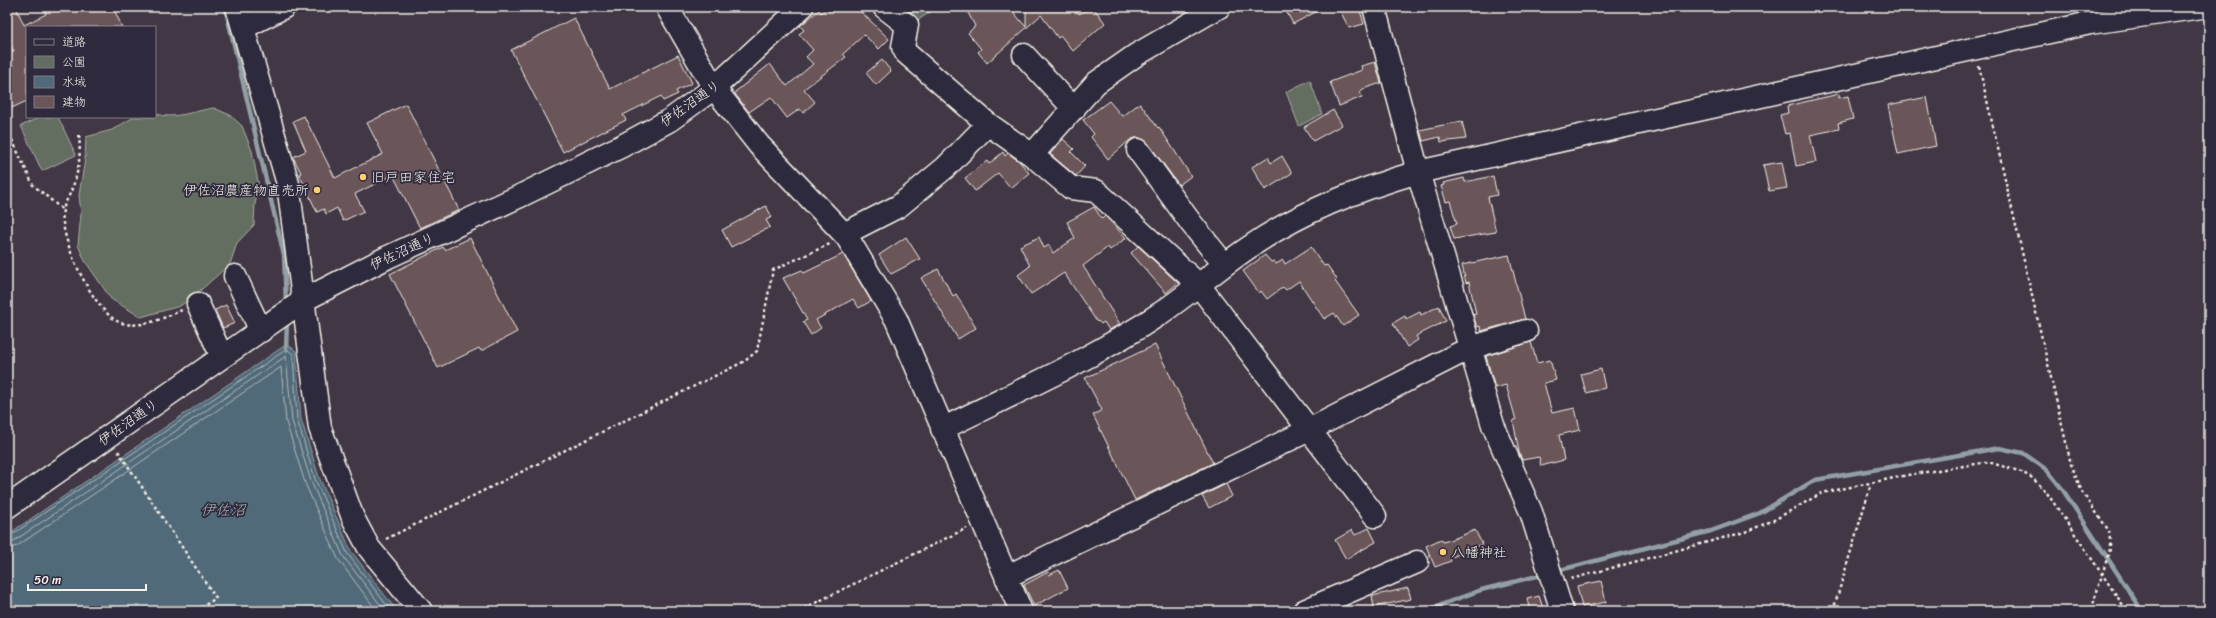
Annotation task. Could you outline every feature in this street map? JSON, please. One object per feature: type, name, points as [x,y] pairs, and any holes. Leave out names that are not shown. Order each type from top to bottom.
[{"type":"street","points":[[284,7],[240,17],[288,184],[320,428],[353,518],[369,548],[421,611]]},
{"type":"street","points":[[666,7],[714,88],[759,145],[845,235],[896,319],[1021,611]]},
{"type":"street","name":"伊佐沼通り","points":[[7,507],[304,300],[388,257],[518,197],[622,146],[670,120],[714,88],[802,7]]},
{"type":"street","points":[[884,7],[907,25],[903,47],[906,53],[988,124],[1032,155],[1071,188],[1096,192],[1198,284],[1375,516]]},
{"type":"street","points":[[1032,155],[1096,83],[1124,63],[1219,7]]},
{"type":"street","points":[[1374,7],[1418,172],[1493,425],[1531,512],[1555,584],[1562,611]]},
{"type":"street","points":[[942,429],[1097,351],[1158,314],[1224,264],[1297,217],[1333,200],[1370,186],[1418,172],[1975,48],[2088,15],[2202,7]]},
{"type":"street","points":[[1024,55],[1074,109]]},
{"type":"street","points":[[845,235],[898,206],[946,167],[988,124]]},
{"type":"street","points":[[1138,150],[1191,223],[1224,264]]},
{"type":"street","points":[[235,276],[261,330]]},
{"type":"street","points":[[198,304],[222,357]]},
{"type":"street","points":[[1006,578],[1309,430],[1470,348],[1526,331]]},
{"type":"street","points":[[1304,611],[1417,562]]},
{"type":"path","points":[[1975,48],[2071,464],[2082,492],[2109,531],[2110,550],[2092,611]]},
{"type":"path","points":[[7,129],[33,185],[62,210]]},
{"type":"path","points":[[79,135],[80,164],[62,210],[69,248],[94,299],[117,321],[131,324],[152,321],[198,304]]},
{"type":"path","points":[[369,548],[745,361],[757,351],[774,270],[845,235]]},
{"type":"path","points":[[116,447],[216,598],[196,611]]},
{"type":"path","points":[[1555,584],[1745,532],[1774,520],[1822,493],[1871,484],[1908,475],[1988,462],[2019,471],[2031,477],[2045,490],[2127,611]]},
{"type":"path","points":[[1834,611],[1871,484]]},
{"type":"path","points":[[799,611],[983,520]]},
{"type":"green space","points":[[891,7],[938,7],[915,22]]},
{"type":"green space","points":[[1310,80],[1322,114],[1299,126],[1286,92]]},
{"type":"green space","points":[[214,108],[230,115],[242,126],[252,151],[259,187],[255,204],[254,225],[237,243],[230,264],[194,296],[180,306],[141,317],[111,299],[85,261],[78,245],[81,214],[79,195],[85,159],[86,137],[112,130],[132,118],[156,118],[156,113],[169,116]]},
{"type":"green space","points":[[38,118],[58,118],[76,155],[42,171],[21,126]]},
{"type":"water","name":"伊佐沼","points":[[287,344],[296,351],[301,419],[319,477],[351,551],[397,611],[7,611],[7,535]]},
{"type":"building","points":[[7,7],[16,7],[24,25],[46,14],[43,7],[113,7],[122,26],[26,26],[26,101],[7,110],[7,54],[14,51],[7,38]]},
{"type":"building","points":[[828,7],[856,7],[889,39],[879,49],[864,35],[843,54],[846,57],[804,89],[815,102],[803,113],[800,109],[787,118],[771,97],[749,112],[735,92],[770,64],[787,86],[813,64],[806,57],[813,50],[799,34],[804,30],[800,26],[819,10],[821,13]]},
{"type":"building","points":[[965,7],[1009,7],[1026,27],[1026,7],[1073,7],[1079,14],[1093,7],[1105,23],[1073,51],[1061,36],[1058,38],[1041,15],[987,63],[978,52],[981,49],[968,33],[975,26]]},
{"type":"building","points":[[1284,7],[1325,7],[1293,24]]},
{"type":"building","points":[[1338,7],[1359,7],[1364,24],[1349,28]]},
{"type":"building","points":[[574,18],[610,89],[678,55],[692,83],[676,91],[678,94],[663,101],[661,96],[623,115],[626,120],[563,152],[511,50]]},
{"type":"building","points":[[882,60],[891,71],[876,85],[866,73]]},
{"type":"building","points":[[1375,62],[1381,83],[1363,89],[1360,92],[1362,97],[1339,106],[1330,82],[1362,70],[1361,66]]},
{"type":"building","points":[[1839,94],[1839,98],[1848,96],[1853,119],[1838,123],[1839,129],[1810,135],[1816,162],[1796,166],[1790,133],[1785,134],[1780,115],[1788,113],[1787,106]]},
{"type":"building","points":[[1927,97],[1936,146],[1898,154],[1888,105]]},
{"type":"building","points":[[1109,101],[1123,116],[1140,103],[1158,128],[1159,127],[1191,176],[1179,185],[1148,143],[1138,137],[1130,140],[1108,159],[1091,137],[1094,134],[1083,120]]},
{"type":"building","points":[[406,104],[459,210],[420,228],[393,175],[355,194],[364,211],[343,221],[337,208],[326,214],[324,209],[317,212],[299,174],[301,173],[293,157],[306,151],[293,121],[304,116],[335,178],[383,154],[367,123]]},
{"type":"building","points":[[1333,110],[1342,125],[1313,141],[1304,127]]},
{"type":"building","points":[[1462,121],[1466,139],[1441,142],[1440,137],[1423,141],[1420,130]]},
{"type":"building","points":[[1063,139],[1074,149],[1071,152],[1085,166],[1076,176],[1050,154]]},
{"type":"building","points":[[1003,152],[1005,156],[1008,153],[1020,162],[1029,173],[1011,188],[998,173],[975,191],[965,178],[987,161],[989,164]]},
{"type":"building","points":[[1282,156],[1292,173],[1265,190],[1252,167],[1268,157],[1271,163]]},
{"type":"building","points":[[1782,162],[1787,188],[1769,191],[1763,165]]},
{"type":"building","points":[[1493,176],[1497,195],[1488,197],[1496,232],[1454,239],[1450,226],[1457,224],[1450,201],[1446,202],[1441,186],[1444,185],[1443,183],[1464,178],[1465,182]]},
{"type":"building","points":[[766,206],[772,217],[766,220],[770,227],[731,247],[722,230]]},
{"type":"building","points":[[1094,207],[1102,219],[1105,216],[1126,238],[1110,250],[1108,247],[1083,266],[1120,324],[1109,330],[1104,322],[1101,324],[1098,321],[1097,322],[1064,273],[1031,294],[1018,275],[1030,266],[1020,246],[1039,237],[1044,248],[1049,245],[1053,253],[1075,238],[1067,222]]},
{"type":"building","points":[[906,237],[920,259],[891,274],[879,255]]},
{"type":"building","points":[[470,238],[517,332],[481,351],[479,348],[438,368],[390,274],[443,247],[445,250]]},
{"type":"building","points":[[1138,246],[1178,283],[1166,293],[1131,253]]},
{"type":"building","points":[[1311,247],[1324,266],[1327,265],[1337,279],[1335,281],[1359,315],[1343,326],[1334,313],[1324,319],[1299,281],[1286,290],[1283,287],[1267,299],[1261,291],[1259,293],[1243,271],[1265,255],[1271,262],[1274,261],[1276,264],[1283,260],[1285,264]]},
{"type":"building","points":[[843,254],[871,301],[859,308],[853,299],[816,320],[821,328],[811,335],[803,322],[807,320],[783,278],[802,270],[804,273]]},
{"type":"building","points":[[1509,255],[1525,319],[1481,331],[1480,326],[1477,327],[1473,315],[1476,314],[1469,282],[1466,283],[1462,265]]},
{"type":"building","points":[[938,269],[953,296],[956,294],[976,328],[958,339],[921,278]]},
{"type":"building","points":[[226,305],[235,323],[223,328],[215,310]]},
{"type":"building","points":[[1439,306],[1446,321],[1416,336],[1418,340],[1407,347],[1393,323],[1405,316],[1406,319],[1420,312],[1421,315]]},
{"type":"building","points":[[1531,342],[1537,363],[1550,360],[1556,380],[1544,383],[1552,413],[1575,408],[1580,430],[1559,435],[1564,460],[1541,466],[1539,457],[1522,460],[1513,420],[1516,420],[1506,385],[1495,388],[1486,356]]},
{"type":"building","points":[[1155,345],[1213,463],[1135,500],[1093,415],[1102,410],[1085,378]]},
{"type":"building","points":[[1601,369],[1605,388],[1586,393],[1581,374]]},
{"type":"building","points":[[1226,484],[1232,496],[1209,508],[1202,496]]},
{"type":"building","points":[[1369,528],[1376,542],[1346,559],[1335,540],[1352,530],[1355,535]]},
{"type":"building","points":[[1475,530],[1482,544],[1450,558],[1451,561],[1435,567],[1426,546],[1441,539],[1443,542]]},
{"type":"building","points":[[1059,570],[1068,588],[1034,606],[1024,585],[1048,572],[1049,575]]},
{"type":"building","points":[[1601,581],[1606,602],[1582,607],[1577,586]]},
{"type":"building","points":[[1408,588],[1411,599],[1374,607],[1372,596]]},
{"type":"building","points":[[1539,596],[1544,611],[1530,611],[1527,599]]},
{"type":"waterway","points":[[225,7],[284,255],[286,304]]},
{"type":"waterway","points":[[2095,7],[2097,17]]},
{"type":"waterway","points":[[286,350],[287,320]]},
{"type":"waterway","points":[[1556,571],[1711,531],[1760,513],[1815,480],[1999,448],[2023,453],[2047,470],[2063,490],[2142,611]]},
{"type":"waterway","points":[[1424,611],[1481,590],[1545,574]]},
{"type":"place","name":"旧戸田家住宅","points":[[363,177]]},
{"type":"place","name":"伊佐沼農産物直売所","points":[[317,190]]},
{"type":"place","name":"八幡神社","points":[[1443,552]]}]
